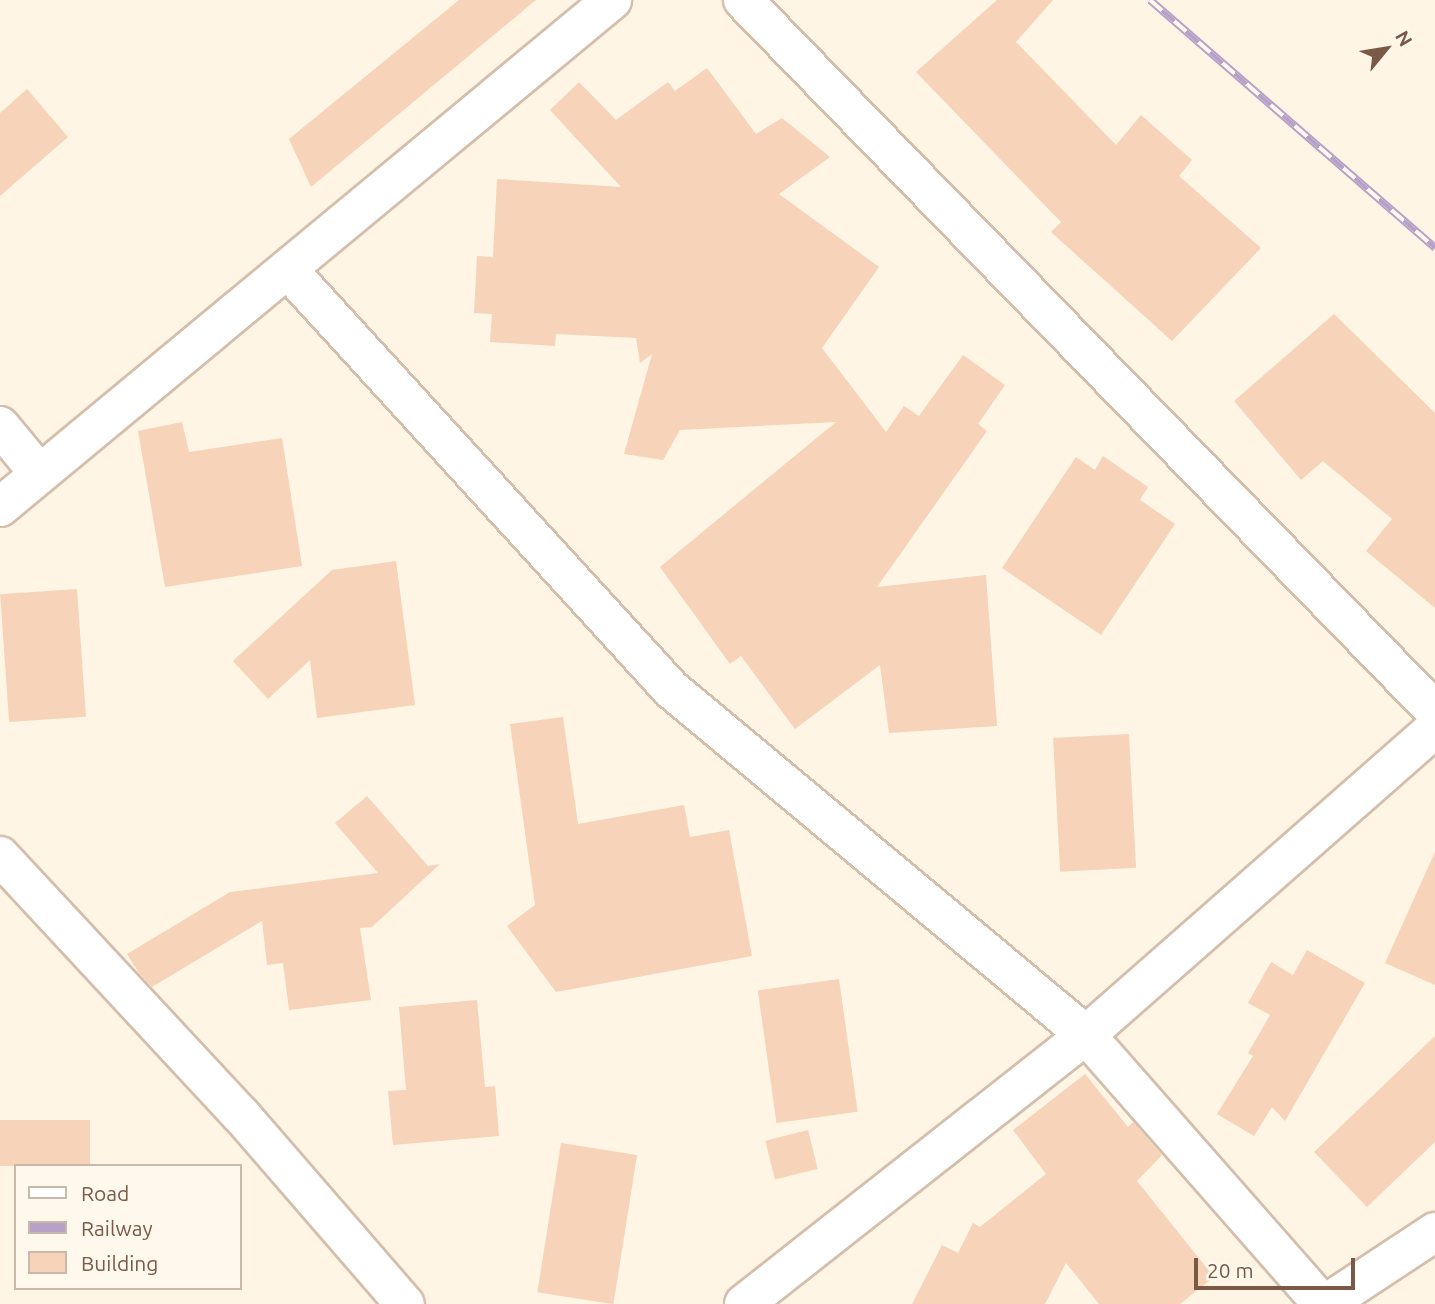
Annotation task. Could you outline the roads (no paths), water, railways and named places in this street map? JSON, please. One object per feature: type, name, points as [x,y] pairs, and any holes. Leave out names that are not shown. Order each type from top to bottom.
[{"type":"street","points":[[0,507],[38,472],[289,271],[612,0]]},
{"type":"street","points":[[743,0],[1435,711]]},
{"type":"street","points":[[289,271],[671,690],[1086,1035],[1324,1304],[1435,1232]]},
{"type":"street","points":[[0,426],[38,472]]},
{"type":"street","points":[[744,1304],[1086,1035],[1435,728]]},
{"type":"street","points":[[0,856],[241,1115],[405,1304]]},
{"type":"railway","points":[[1150,0],[1435,248]]}]
